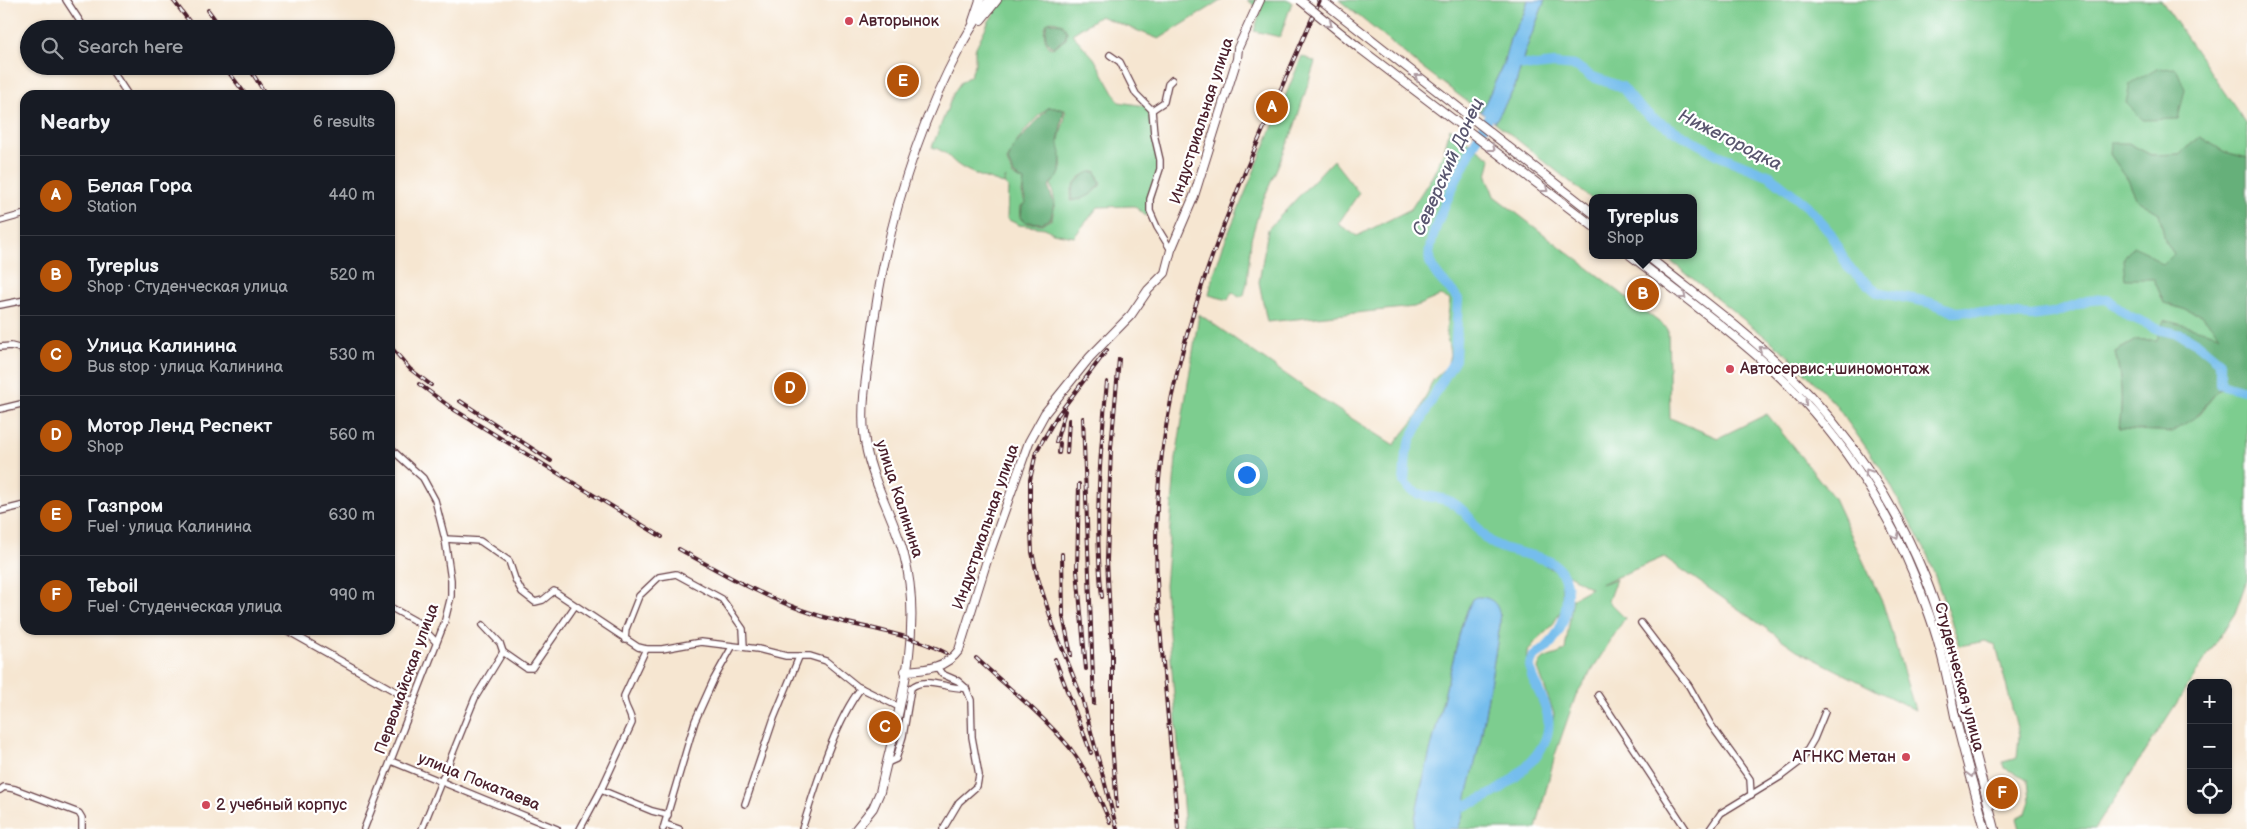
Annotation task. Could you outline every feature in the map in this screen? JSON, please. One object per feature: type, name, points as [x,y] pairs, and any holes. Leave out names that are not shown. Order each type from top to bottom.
[{"type":"main road","points":[[968,35],[980,0]]},
{"type":"main road","points":[[968,35],[989,0]]},
{"type":"main road","points":[[968,35],[997,0]]},
{"type":"main road","name":"Индустриальная улица","points":[[905,671],[937,667],[953,658],[959,650],[988,557],[1029,442],[1045,413],[1090,357],[1130,315],[1148,290],[1165,273],[1171,250],[1194,196],[1237,59],[1238,48],[1260,0]]},
{"type":"main road","points":[[1300,0],[1358,47],[1589,223]]},
{"type":"main road","points":[[1322,0],[1589,210]]},
{"type":"main road","name":"улица Калинина","points":[[856,829],[878,800],[899,707],[912,622],[909,577],[896,529],[876,484],[867,453],[863,416],[864,392],[878,293],[901,195],[930,112],[950,67],[968,35]]},
{"type":"main road","name":"Студенческая улица","points":[[1635,259],[1721,326],[1778,375],[1820,419],[1845,450],[1865,481],[1893,531],[1916,578],[1930,615],[1945,667],[1985,829]]},
{"type":"main road","name":"Студенческая улица","points":[[1651,259],[1734,325],[1790,374],[1852,447],[1876,484],[1914,552],[1925,578],[1949,651],[1995,829]]},
{"type":"street","points":[[66,0],[79,20]]},
{"type":"street","points":[[1110,55],[1120,62],[1136,94],[1152,110],[1164,102],[1168,84],[1172,80]]},
{"type":"street","points":[[115,75],[125,90]]},
{"type":"street","name":"Индустриальная улица","points":[[1152,110],[1160,169],[1150,199],[1150,211],[1171,250]]},
{"type":"street","points":[[0,221],[20,215]]},
{"type":"street","points":[[0,305],[20,301]]},
{"type":"street","points":[[0,347],[11,346],[20,348]]},
{"type":"street","points":[[0,408],[20,404]]},
{"type":"street","name":"Первомайская улица","points":[[364,829],[414,702],[451,596],[445,539],[435,500],[423,478],[395,453]]},
{"type":"street","points":[[0,511],[20,506]]},
{"type":"street","points":[[445,539],[480,541],[509,561],[522,592],[535,602],[543,600],[554,591],[625,640],[646,649],[662,649],[701,642],[758,649],[786,656],[810,656],[826,661],[861,688],[899,707]]},
{"type":"street","points":[[625,640],[626,629],[638,596],[659,577],[676,574],[722,599],[743,629],[744,647]]},
{"type":"street","points":[[483,625],[500,643],[503,652],[526,668],[532,668],[575,606]]},
{"type":"street","points":[[395,609],[417,622],[436,642]]},
{"type":"street","points":[[1641,623],[1689,686],[1711,724],[1750,779],[1751,795]]},
{"type":"street","points":[[295,635],[414,702]]},
{"type":"street","points":[[679,829],[664,827],[695,721],[714,679],[732,647]]},
{"type":"street","points":[[580,829],[601,790],[632,722],[631,715],[624,702],[624,696],[646,649]]},
{"type":"street","points":[[422,829],[475,698],[503,652]]},
{"type":"street","points":[[745,804],[774,718],[799,657]]},
{"type":"street","points":[[937,667],[942,674],[958,680],[966,688],[971,700],[972,737],[979,781],[977,786],[959,802],[943,829]]},
{"type":"street","points":[[887,763],[896,759],[903,736],[912,688],[915,684],[927,682],[966,688]]},
{"type":"street","points":[[802,829],[824,763],[852,700],[861,688]]},
{"type":"street","points":[[1598,695],[1686,829]]},
{"type":"street","points":[[1710,829],[1721,812],[1751,795],[1801,761],[1814,739],[1825,712]]},
{"type":"street","name":"улица Покатаева","points":[[391,761],[557,829]]},
{"type":"street","points":[[0,790],[4,787],[15,789],[79,813],[82,818],[82,829]]},
{"type":"street","points":[[601,790],[652,811],[668,815]]},
{"type":"green space","points":[[1003,0],[1222,0],[1159,39],[1100,16],[1072,34],[1094,58],[1119,102],[1145,106],[1151,111],[1160,160],[1149,212],[1146,216],[1134,206],[1098,207],[1074,237],[1053,233],[1045,228],[1019,225],[1007,219],[1008,187],[1004,184],[1006,178],[1003,184],[976,175],[961,167],[942,151],[932,147],[954,92],[961,82],[971,75],[975,64],[975,49],[989,21]],"holes":[[[1053,21],[1063,24],[1067,32],[1066,39],[1053,48],[1047,44],[1044,31],[1048,22]],[[1049,107],[1065,110],[1065,118],[1059,141],[1061,168],[1060,173],[1051,184],[1055,203],[1052,219],[1042,224],[1025,223],[1020,218],[1021,206],[1025,203],[1022,193],[1024,181],[1013,176],[1007,161],[1019,139]],[[1096,171],[1101,184],[1088,196],[1070,201],[1074,185],[1080,177]]]},
{"type":"green space","points":[[1247,0],[1289,0],[1292,2],[1280,37],[1254,31],[1261,10]]},
{"type":"green space","points":[[1339,0],[1528,0],[1524,13],[1510,39],[1503,65],[1481,112],[1415,62]]},
{"type":"green space","points":[[1545,0],[2161,0],[2247,125],[2247,158],[2225,152],[2200,137],[2179,154],[2151,155],[2128,143],[2110,154],[2128,180],[2137,200],[2159,213],[2165,240],[2174,254],[2163,265],[2146,252],[2164,303],[2202,315],[2221,335],[2136,340],[2115,352],[2121,390],[2119,429],[2198,416],[2218,390],[2247,385],[2247,580],[2235,613],[2192,679],[2187,679],[2187,687],[2095,829],[2020,829],[2017,818],[2026,813],[2030,801],[2028,779],[2004,768],[2003,762],[2017,758],[2019,736],[1996,645],[1985,641],[1960,646],[1927,554],[1883,471],[1834,403],[1788,355],[1668,259],[1697,259],[1697,194],[1589,194],[1589,197],[1495,122],[1515,87],[1525,52]]},
{"type":"green space","points":[[1048,22],[1062,24],[1067,32],[1065,39],[1053,47],[1048,43],[1046,36]]},
{"type":"green space","points":[[1302,56],[1315,62],[1293,131],[1261,205],[1251,239],[1244,295],[1239,297],[1232,292],[1228,300],[1209,295],[1223,246]]},
{"type":"green space","points":[[2176,68],[2185,89],[2178,119],[2143,120],[2126,103],[2130,84],[2155,69]]},
{"type":"green space","points":[[1049,107],[1064,110],[1058,142],[1061,153],[1060,172],[1058,177],[1050,184],[1049,189],[1054,203],[1051,218],[1042,223],[1025,222],[1021,218],[1022,206],[1026,203],[1023,192],[1024,181],[1014,175],[1008,161],[1013,147]]},
{"type":"green space","points":[[1450,128],[1491,159],[1487,176],[1494,196],[1668,329],[1670,418],[1718,438],[1767,414],[1834,498],[1883,604],[1915,710],[1797,650],[1664,557],[1600,584],[1616,579],[1608,601],[1625,618],[1576,695],[1555,755],[1536,829],[1458,829],[1481,738],[1500,625],[1500,613],[1472,599],[1462,624],[1421,788],[1413,829],[1185,829],[1165,586],[1176,458],[1199,314],[1324,401],[1394,445],[1418,415],[1433,380],[1447,367],[1450,354],[1446,331],[1450,300],[1440,296],[1414,307],[1267,322],[1259,282],[1268,229],[1333,160],[1359,193],[1338,224],[1357,236],[1411,209],[1433,175],[1444,151]],"holes":[[[1545,565],[1562,571],[1591,588],[1573,598],[1565,650],[1542,661],[1538,669],[1554,714],[1548,744],[1544,715],[1526,670],[1527,653],[1535,642],[1552,626],[1563,607],[1561,579],[1558,573]]]},
{"type":"green space","points":[[2200,137],[2225,152],[2247,158],[2247,385],[2218,390],[2197,416],[2172,432],[2119,429],[2121,390],[2115,352],[2136,340],[2157,340],[2164,320],[2220,335],[2202,315],[2164,303],[2154,279],[2125,279],[2123,260],[2133,246],[2146,252],[2163,265],[2174,254],[2165,240],[2159,213],[2137,200],[2128,180],[2110,154],[2111,143],[2128,143],[2151,155],[2179,154]]},
{"type":"green space","points":[[1089,172],[1096,172],[1100,184],[1087,196],[1071,200],[1072,190],[1076,183]]},
{"type":"water","points":[[1528,0],[1545,0],[1525,52],[1515,87],[1495,122],[1481,112],[1503,65],[1510,39],[1524,13]]},
{"type":"water","points":[[1483,597],[1496,604],[1500,625],[1481,738],[1462,818],[1458,829],[1413,829],[1421,788],[1462,624],[1472,599]]},
{"type":"waterway","name":"Нижегородка","points":[[1513,63],[1535,66],[1554,64],[1576,66],[1590,76],[1622,87],[1636,104],[1652,118],[1720,156],[1770,176],[1807,206],[1831,234],[1848,267],[1877,292],[1928,302],[1956,312],[1967,311],[2031,316],[2053,313],[2090,300],[2107,299],[2129,316],[2161,330],[2182,335],[2197,343],[2220,362],[2220,384],[2242,390],[2247,389]]},
{"type":"waterway","name":"Северский Донец","points":[[1443,829],[1456,810],[1494,793],[1510,781],[1527,766],[1544,743],[1548,730],[1548,718],[1546,707],[1532,677],[1531,661],[1535,655],[1545,649],[1559,631],[1567,602],[1565,579],[1558,568],[1549,561],[1498,546],[1487,539],[1457,506],[1445,500],[1414,492],[1404,482],[1406,453],[1412,437],[1455,360],[1458,299],[1432,267],[1430,249],[1443,209],[1465,161],[1494,107]]},
{"type":"railway","points":[[173,0],[188,20]]},
{"type":"railway","points":[[1178,829],[1160,632],[1157,569],[1157,506],[1164,439],[1177,374],[1194,310],[1216,247],[1240,184],[1320,0]]},
{"type":"railway","points":[[208,10],[215,20]]},
{"type":"railway","points":[[231,75],[242,90]]},
{"type":"railway","points":[[254,75],[263,90]]},
{"type":"railway","points":[[1107,350],[1057,416],[1036,452],[1030,480],[1030,511],[1032,552],[1037,575],[1053,625],[1082,698],[1117,829]]},
{"type":"railway","points":[[395,352],[410,369],[431,385]]},
{"type":"railway","points":[[1117,807],[1112,743],[1112,650],[1107,560],[1111,448],[1119,359]]},
{"type":"railway","points":[[1102,597],[1098,516],[1100,463],[1107,382]]},
{"type":"railway","points":[[419,384],[453,409],[662,537]]},
{"type":"railway","points":[[460,401],[551,461]]},
{"type":"railway","points":[[1056,442],[1065,411]]},
{"type":"railway","points":[[1083,418],[1094,704]]},
{"type":"railway","points":[[1067,453],[1069,420]]},
{"type":"railway","points":[[1059,453],[1060,443]]},
{"type":"railway","points":[[1079,484],[1077,570],[1086,669]]},
{"type":"railway","points":[[679,549],[746,586],[781,602],[833,620],[899,635],[946,653]]},
{"type":"railway","points":[[1062,554],[1063,616],[1071,655]]},
{"type":"railway","points":[[976,658],[1037,713],[1070,748],[1087,774],[1110,822]]},
{"type":"railway","points":[[1055,659],[1091,753]]},
{"type":"place","name":"Авторынок","points":[[849,21]]},
{"type":"place","name":"Газпром","points":[[903,81]]},
{"type":"place","name":"Белая Гора","points":[[1272,107]]},
{"type":"place","name":"Tyreplus","points":[[1643,294]]},
{"type":"place","name":"Автосервис+шиномонтаж","points":[[1730,369]]},
{"type":"place","name":"Мотор Ленд Респект","points":[[790,388]]},
{"type":"place","name":"Улица Калинина","points":[[885,727]]},
{"type":"place","name":"АГНКС Метан","points":[[1906,757]]},
{"type":"place","name":"Teboil","points":[[2002,793]]},
{"type":"place","name":"2 учебный корпус","points":[[206,805]]}]
